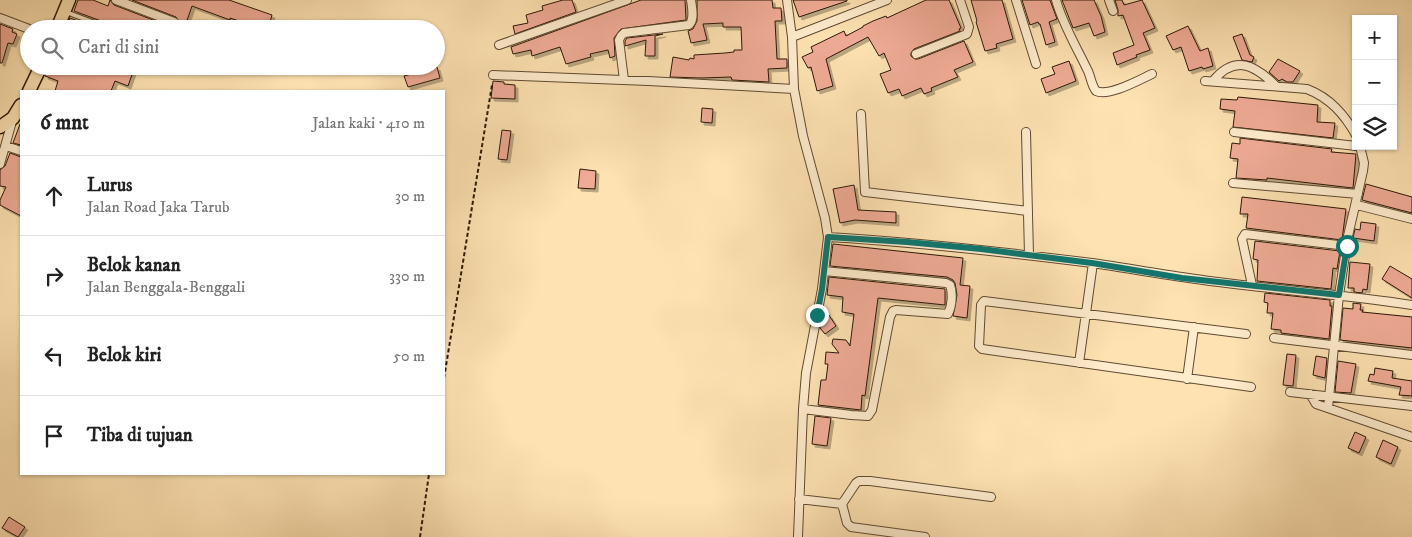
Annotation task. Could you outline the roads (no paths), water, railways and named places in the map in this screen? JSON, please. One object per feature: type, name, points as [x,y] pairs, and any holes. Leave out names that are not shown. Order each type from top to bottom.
[{"type":"main road","points":[[61,20],[67,6]]},
{"type":"main road","points":[[29,90],[37,75]]},
{"type":"main road","points":[[0,127],[13,118],[20,107]]},
{"type":"street","points":[[116,0],[169,20]]},
{"type":"street","points":[[499,45],[627,0]]},
{"type":"street","points":[[624,80],[620,36],[624,33],[689,25],[692,22],[691,0]]},
{"type":"street","points":[[786,0],[792,37],[794,89],[803,136],[825,218],[828,237],[806,373],[798,537]]},
{"type":"street","points":[[792,37],[887,0]]},
{"type":"street","points":[[916,54],[967,34],[969,27],[960,0]]},
{"type":"street","points":[[1016,0],[1036,64]]},
{"type":"street","points":[[1056,0],[1062,20],[1096,91],[1103,92],[1125,86],[1152,74]]},
{"type":"street","points":[[1109,0],[1113,11]]},
{"type":"street","points":[[0,18],[20,26]]},
{"type":"street","points":[[1276,86],[1260,71],[1253,67],[1242,66],[1231,67],[1209,81],[1307,89],[1319,94],[1339,110],[1352,129]]},
{"type":"street","points":[[493,75],[794,89]]},
{"type":"street","points":[[861,114],[865,192],[1028,211]]},
{"type":"street","points":[[0,164],[13,118]]},
{"type":"street","points":[[1026,132],[1028,255]]},
{"type":"street","points":[[1234,132],[1352,146]]},
{"type":"street","points":[[6,146],[20,151]]},
{"type":"street","points":[[1328,408],[1339,295],[1364,163],[1361,150]]},
{"type":"street","points":[[1233,183],[1358,194]]},
{"type":"street","points":[[1357,205],[1412,219]]},
{"type":"street","points":[[1250,285],[1242,239],[1245,234],[1347,246]]},
{"type":"street","points":[[828,237],[907,242],[1028,255],[1092,263],[1182,278],[1412,305]]},
{"type":"street","points":[[1078,363],[1092,263]]},
{"type":"street","points":[[803,409],[868,416],[872,410],[890,317],[893,311],[948,314],[950,308],[951,288],[946,283],[824,271]]},
{"type":"street","points":[[1246,334],[984,301],[981,305],[979,346],[982,349],[1251,388]]},
{"type":"street","points":[[1187,379],[1194,328]]},
{"type":"street","points":[[1274,338],[1412,355]]},
{"type":"street","points":[[1290,392],[1412,406]]},
{"type":"street","points":[[1310,394],[1316,404],[1412,437]]},
{"type":"street","points":[[925,537],[851,527],[847,523],[842,504],[859,480],[991,497]]},
{"type":"street","points":[[799,499],[842,504]]},
{"type":"lane","points":[[67,6],[94,20]]}]
